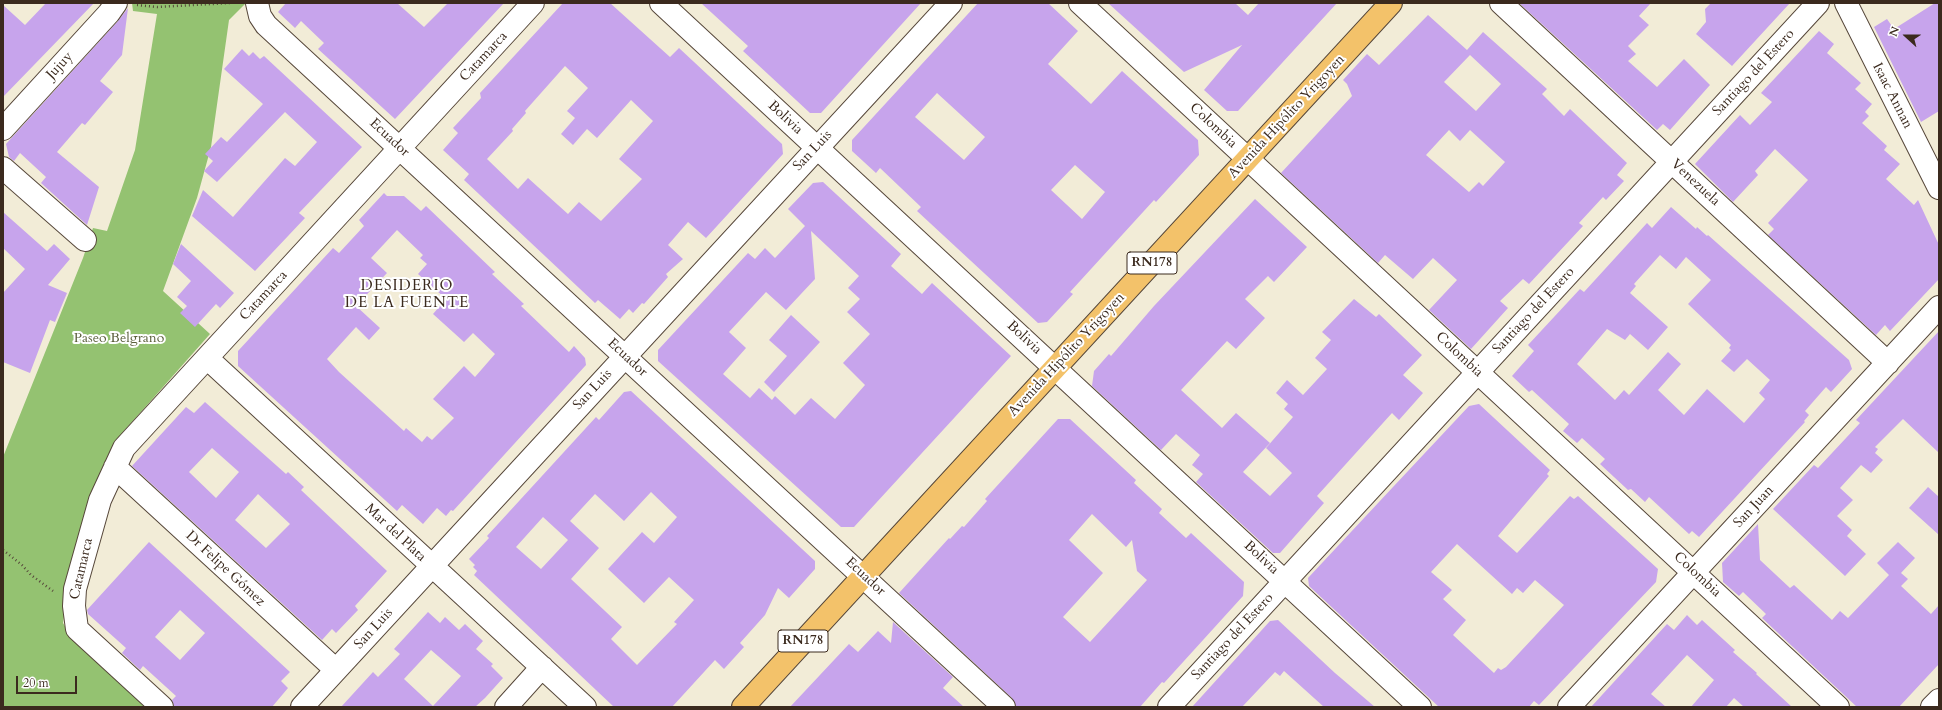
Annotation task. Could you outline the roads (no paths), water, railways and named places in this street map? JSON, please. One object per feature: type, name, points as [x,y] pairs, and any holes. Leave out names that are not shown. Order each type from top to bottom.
[{"type":"main road","name":"Avenida Hipólito Yrigoyen","points":[[744,707],[1391,3]]},
{"type":"street","name":"Ecuador","points":[[257,3],[260,16],[266,25],[1004,707]]},
{"type":"street","name":"Catamarca","points":[[162,707],[77,629],[74,606],[75,589],[100,500],[124,448],[533,3]]},
{"type":"street","name":"Bolivia","points":[[661,3],[1285,580],[1420,707]]},
{"type":"street","name":"San Luis","points":[[302,707],[951,3]]},
{"type":"street","name":"Colombia","points":[[1080,3],[1838,707]]},
{"type":"street","name":"Venezuela","points":[[1501,3],[1888,362]]},
{"type":"street","name":"Santiago del Estero","points":[[1169,707],[1818,3]]},
{"type":"street","name":"Isaac Annan","points":[[1846,3],[1939,188]]},
{"type":"street","name":"Jujuy","points":[[3,129],[109,13],[124,4]]},
{"type":"street","points":[[3,168],[84,240]]},
{"type":"street","name":"San Juan","points":[[1569,707],[1939,307]]},
{"type":"street","name":"Mar del Plata","points":[[207,358],[585,707]]},
{"type":"street","name":"Dr Felipe Gómez","points":[[115,467],[336,670]]},
{"type":"street","points":[[506,707],[542,667]]},
{"type":"street","points":[[1932,707],[1939,700]]},
{"type":"district","name":"DESIDERIO DE LA FUENTE","points":[[407,296]]},
{"type":"park label","name":"Paseo Belgrano","points":[[119,339]]}]
